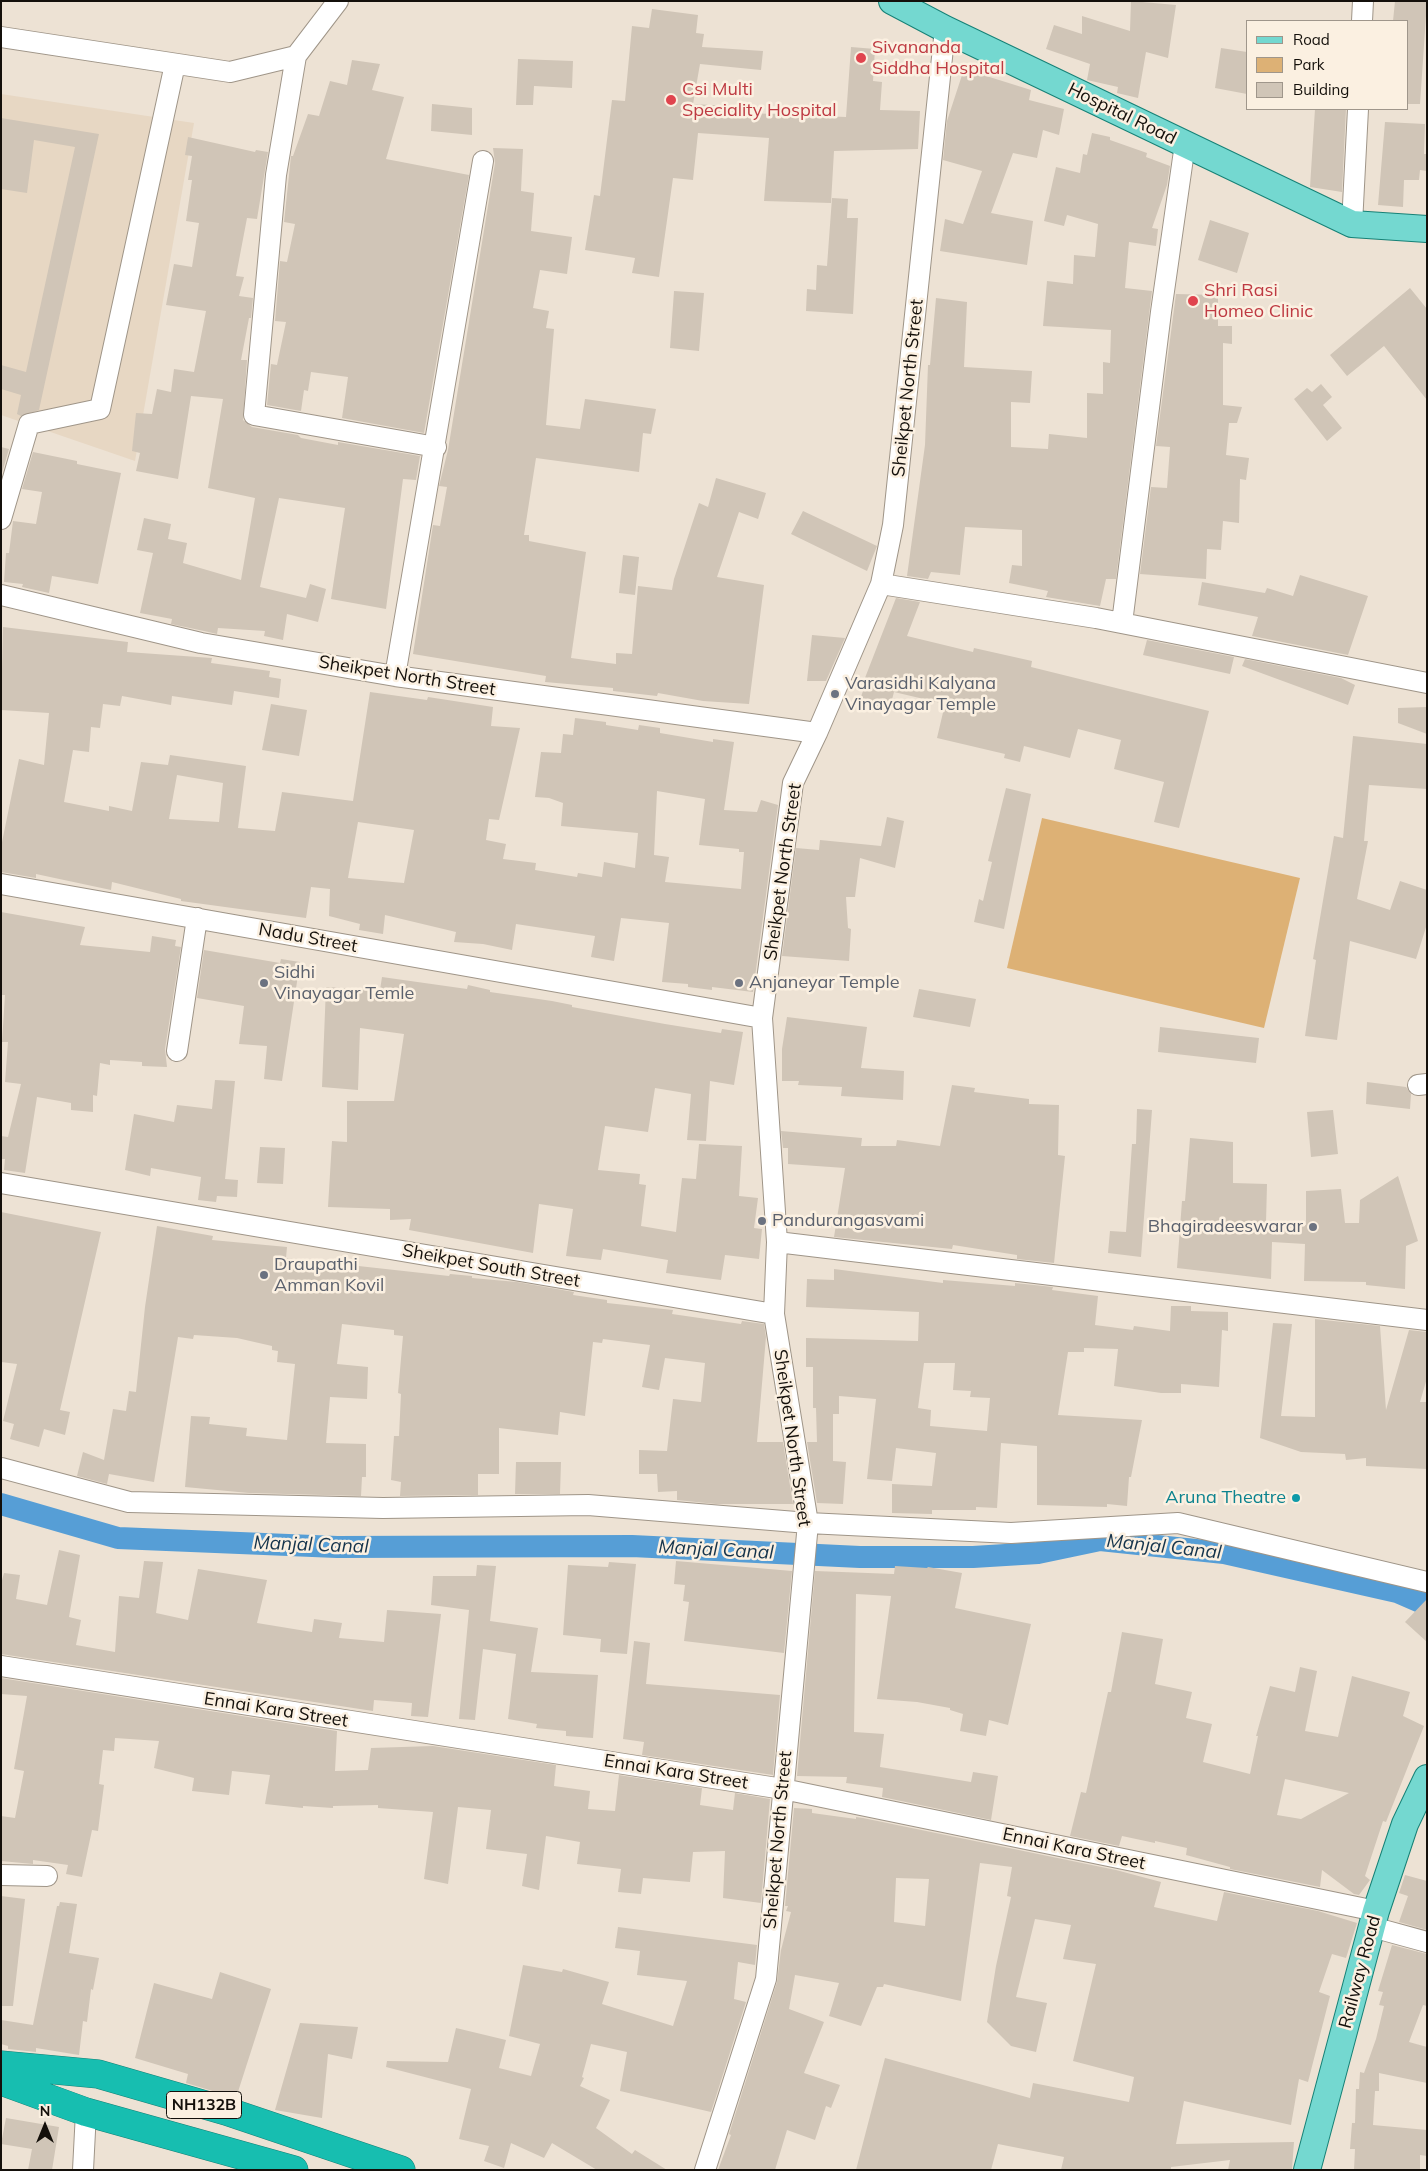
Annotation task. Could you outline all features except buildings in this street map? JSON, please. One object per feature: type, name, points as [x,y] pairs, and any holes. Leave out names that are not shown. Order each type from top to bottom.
[{"type":"highway","name":"NH132B","points":[[1,2065],[98,2074],[226,2111],[401,2170]]},
{"type":"highway","name":"NH132B","points":[[1,2081],[86,2112],[294,2170]]},
{"type":"main road","name":"Hospital Road","points":[[892,1],[945,29],[1352,224]]},
{"type":"main road","points":[[1352,224],[1427,229]]},
{"type":"main road","name":"Railway Road","points":[[1307,2170],[1374,1919],[1405,1824],[1427,1778]]},
{"type":"street","points":[[338,1],[296,56],[276,175],[254,415],[436,447]]},
{"type":"street","points":[[1362,20],[1363,1]]},
{"type":"street","name":"Sheikpet North Street","points":[[705,2170],[766,1979],[807,1524],[774,1314],[777,1242],[762,1018],[793,783],[817,733],[881,584],[893,525],[945,29]]},
{"type":"street","points":[[1,37],[230,72],[296,56]]},
{"type":"street","points":[[1,519],[29,424],[100,409],[175,64]]},
{"type":"street","points":[[1352,224],[1358,110]]},
{"type":"street","points":[[1122,623],[1161,312],[1185,144]]},
{"type":"street","points":[[395,676],[436,447],[483,161]]},
{"type":"street","points":[[881,584],[1122,623],[1427,682]]},
{"type":"street","name":"Sheikpet North Street","points":[[1,595],[201,643],[395,676],[817,733]]},
{"type":"street","name":"Nadu Street","points":[[1,884],[762,1018]]},
{"type":"street","points":[[177,1051],[197,918]]},
{"type":"street","name":"Sheikpet South Street","points":[[1,1183],[774,1314]]},
{"type":"street","points":[[777,1242],[1427,1320]]},
{"type":"street","points":[[1,1468],[129,1502],[383,1508],[588,1505],[807,1524],[1011,1533],[1178,1523],[1427,1582]]},
{"type":"street","name":"Ennai Kara Street","points":[[1,1666],[783,1789],[1374,1919],[1427,1942]]},
{"type":"street","points":[[1,1874],[47,1876]]},
{"type":"street","points":[[84,2170],[86,2112]]},
{"type":"shaded area","points":[[1,94],[194,123],[135,461],[1,415]]},
{"type":"green space","points":[[1042,818],[1300,878],[1264,1028],[1007,968]]},
{"type":"waterway","name":"Manjal Canal","points":[[1,1504],[118,1538],[337,1547],[632,1546],[860,1557],[973,1557],[1038,1553],[1100,1540],[1224,1553],[1397,1592],[1427,1605]]},
{"type":"place","name":"Sivananda Siddha Hospital","points":[[861,58]]},
{"type":"place","name":"Csi Multi Speciality Hospital","points":[[671,100]]},
{"type":"place","name":"Shri Rasi Homeo Clinic","points":[[1193,301]]},
{"type":"place","name":"Varasidhi Kalyana Vinayagar Temple","points":[[835,694]]},
{"type":"place","name":"Sidhi Vinayagar Temle","points":[[264,983]]},
{"type":"place","name":"Anjaneyar Temple","points":[[739,983]]},
{"type":"place","name":"Pandurangasvami","points":[[762,1221]]},
{"type":"place","name":"Bhagiradeeswarar","points":[[1313,1227]]},
{"type":"place","name":"Draupathi Amman Kovil","points":[[264,1275]]},
{"type":"place","name":"Aruna Theatre","points":[[1296,1498]]}]
